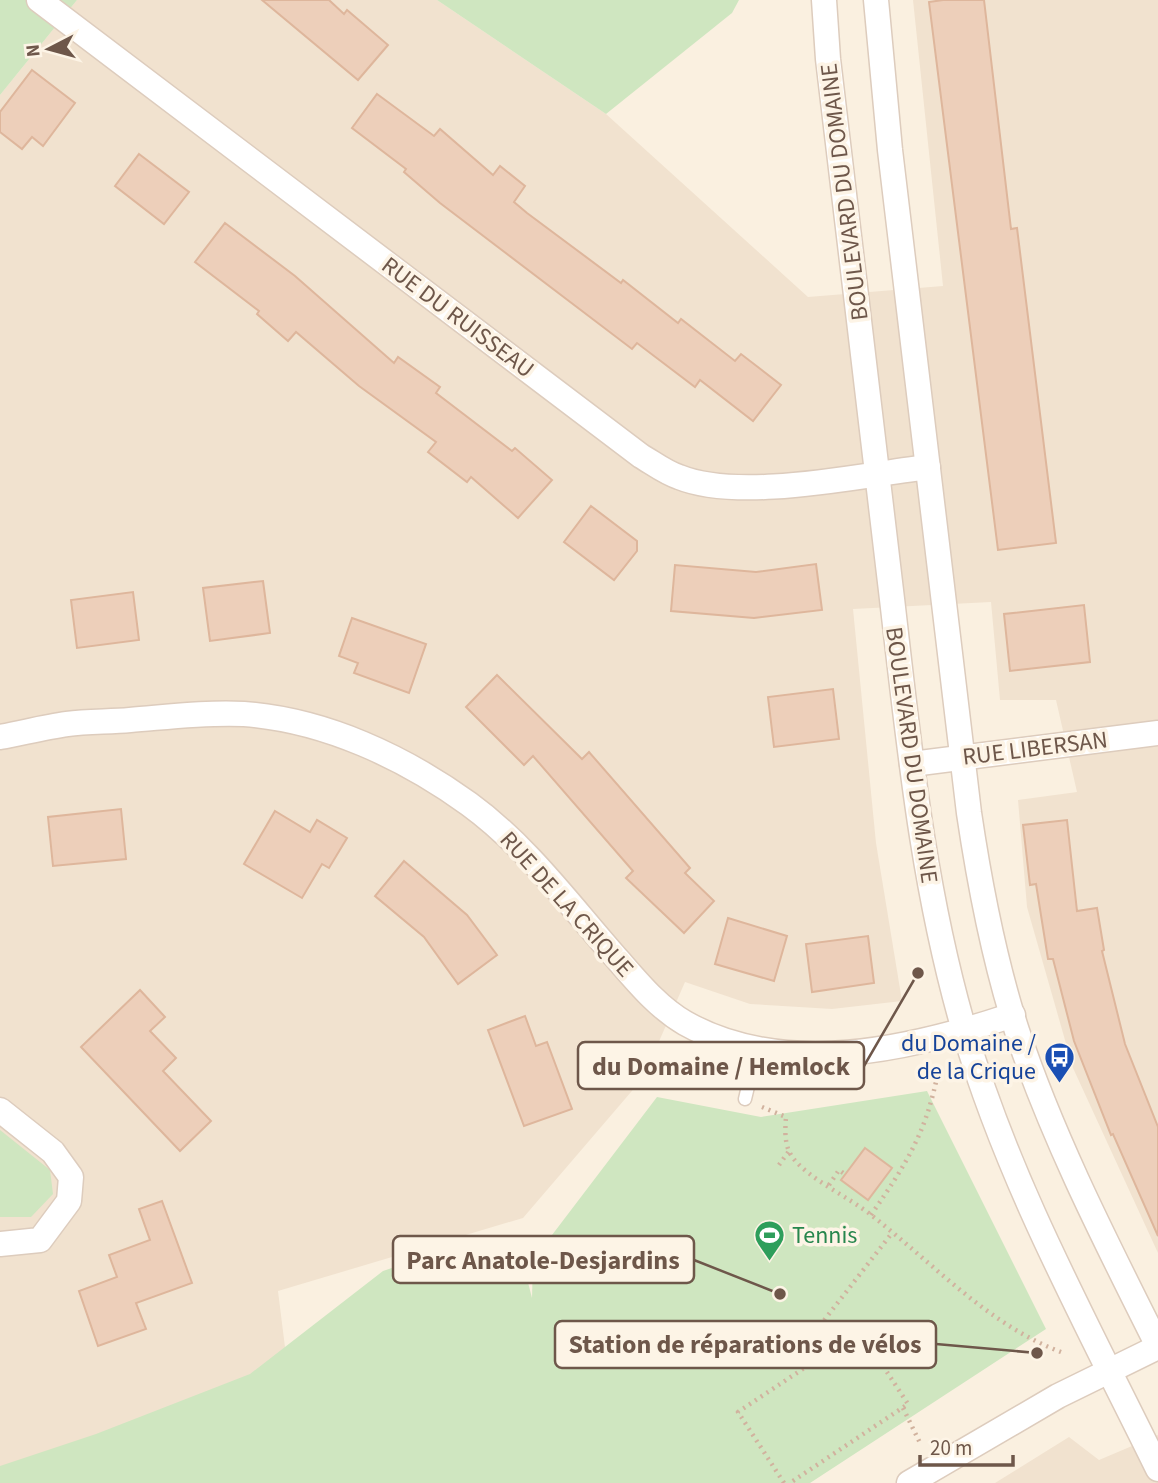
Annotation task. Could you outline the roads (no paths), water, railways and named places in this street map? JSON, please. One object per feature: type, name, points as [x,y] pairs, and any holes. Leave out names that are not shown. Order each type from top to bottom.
[{"type":"street","name":"RUE DU RUISSEAU","points":[[39,0],[641,456],[679,478],[739,486],[928,467]]},
{"type":"street","name":"BOULEVARD DU DOMAINE","points":[[824,0],[827,49],[877,473],[929,888],[964,1031],[1017,1178],[1158,1469]]},
{"type":"street","name":"BOULEVARD DU DOMAINE","points":[[876,0],[883,88],[962,757],[982,892],[1013,1015],[1063,1145],[1158,1347]]},
{"type":"street","name":"RUE DE LA CRIQUE","points":[[0,737],[67,724],[244,714],[311,726],[359,742],[407,765],[450,791],[513,841],[619,961],[671,1014],[704,1032],[757,1049],[798,1053],[855,1051],[917,1043],[1013,1015]]},
{"type":"street","name":"RUE LIBERSAN","points":[[912,764],[1158,733]]},
{"type":"street","points":[[0,1110],[53,1152],[71,1177],[69,1201],[40,1240],[0,1244]]},
{"type":"street","points":[[909,1483],[1058,1396],[1158,1347]]},
{"type":"lane","points":[[746,1099],[757,1049]]},
{"type":"place","name":"du Domaine / Hemlock","points":[[918,973]]},
{"type":"place","name":"du Domaine / de la Crique","points":[[1059,1084]]},
{"type":"place","name":"Tennis","points":[[769,1262]]},
{"type":"place","name":"Parc Anatole-Desjardins","points":[[780,1294]]},
{"type":"place","name":"Station de réparations de vélos","points":[[1037,1353]]}]
